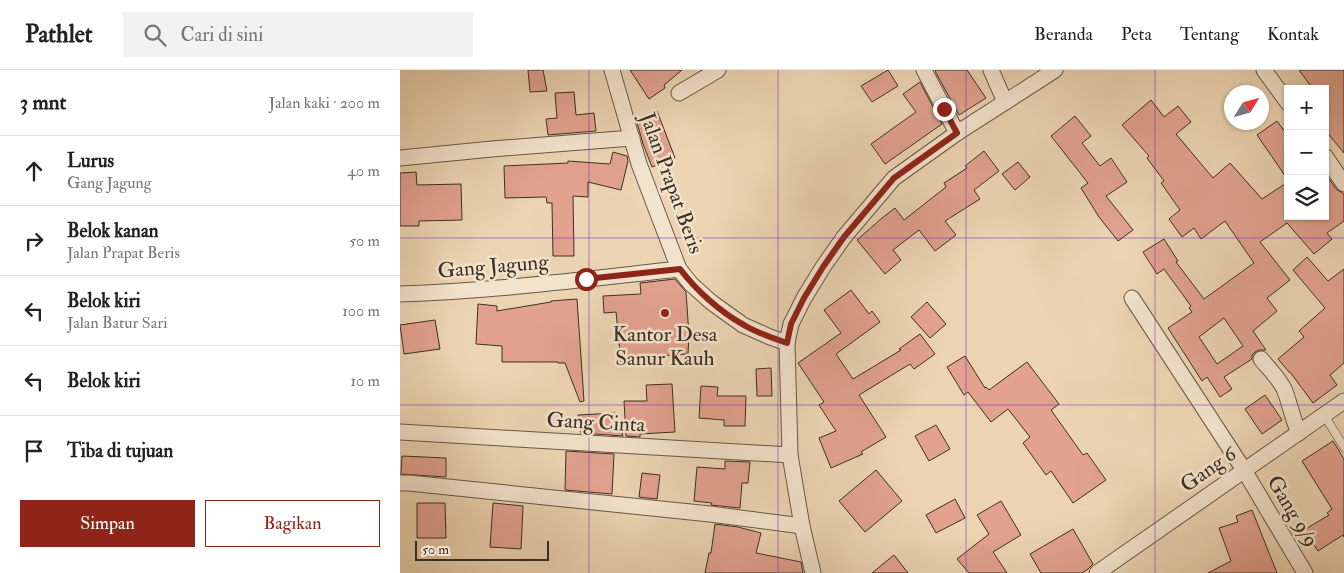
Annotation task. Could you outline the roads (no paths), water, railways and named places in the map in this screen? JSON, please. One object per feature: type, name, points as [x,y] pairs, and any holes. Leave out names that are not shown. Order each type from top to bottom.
[{"type":"street","name":"Jalan Prapat Beris","points":[[612,70],[639,164],[680,269],[691,284],[742,325],[787,343]]},
{"type":"street","points":[[679,93],[718,70]]},
{"type":"street","points":[[924,70],[957,133]]},
{"type":"street","points":[[991,70],[1005,102]]},
{"type":"street","points":[[813,573],[802,526],[790,455],[787,343],[791,324],[823,267],[850,230],[894,178],[957,133],[1055,70]]},
{"type":"street","points":[[1264,70],[1284,98]]},
{"type":"street","points":[[400,158],[632,138]]},
{"type":"street","points":[[1329,162],[1344,184]]},
{"type":"street","name":"Gang Jagung","points":[[400,294],[444,292],[680,269]]},
{"type":"street","name":"Gang 9/9","points":[[1132,298],[1244,470],[1305,573]]},
{"type":"street","points":[[1261,358],[1284,390],[1299,433]]},
{"type":"street","name":"Gang 6","points":[[1096,573],[1344,401]]},
{"type":"street","name":"Gang Cinta","points":[[400,432],[790,455]]},
{"type":"street","points":[[400,483],[710,514],[802,526]]},
{"type":"lane","points":[[1324,415],[1344,447]]},
{"type":"place","name":"Kantor Desa Sanur Kauh","points":[[665,313]]}]
